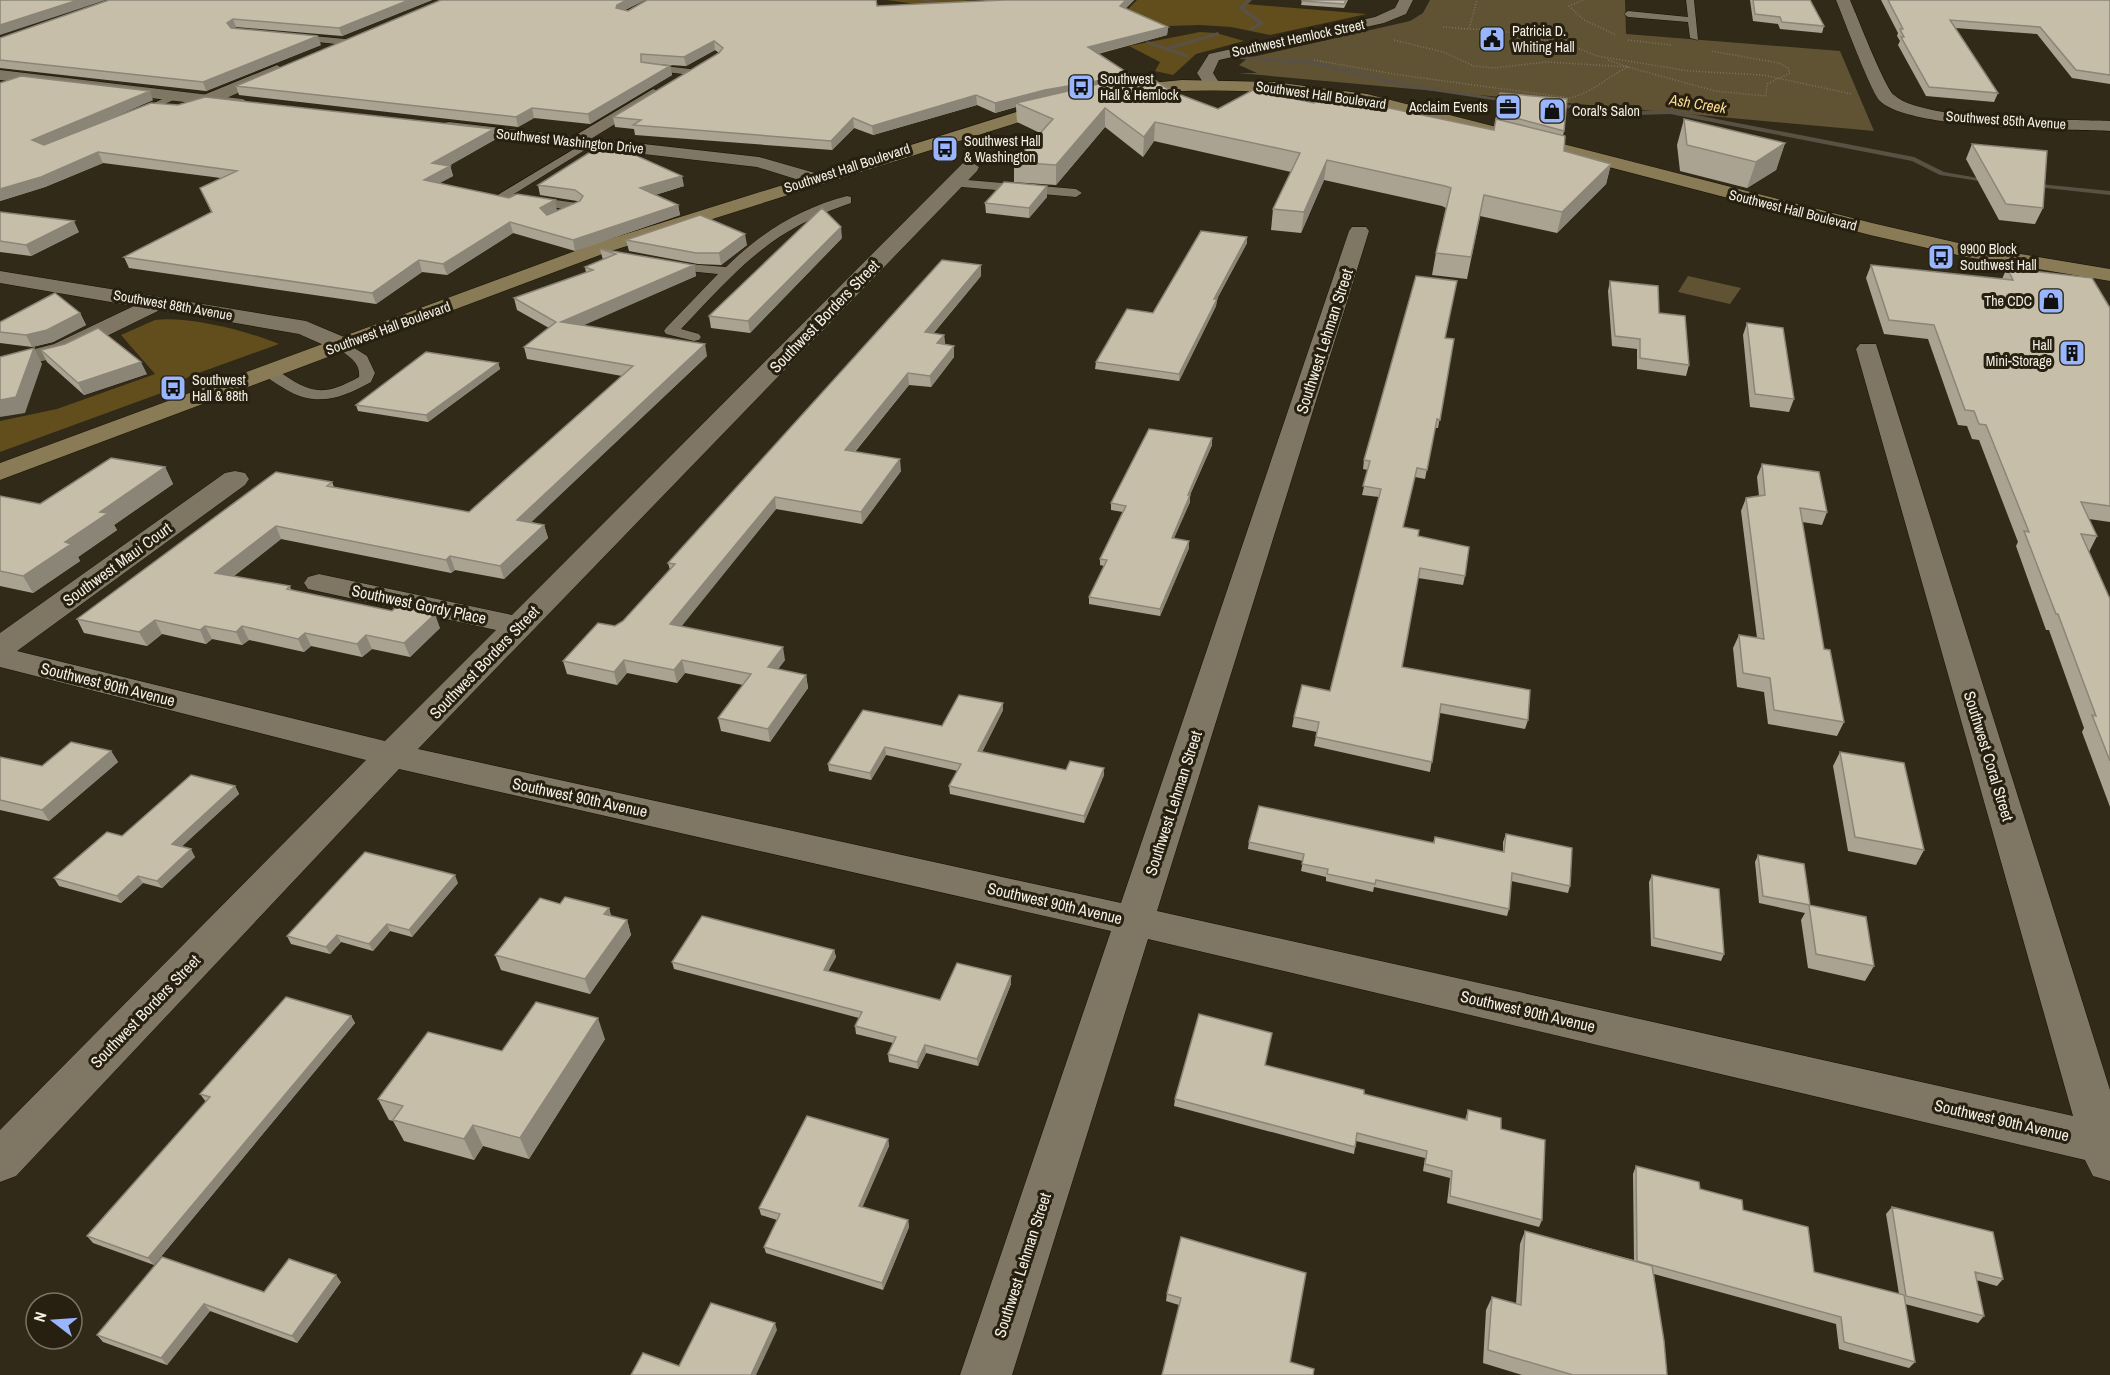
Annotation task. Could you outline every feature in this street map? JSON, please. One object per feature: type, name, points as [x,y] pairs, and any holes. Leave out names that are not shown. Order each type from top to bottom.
[{"type":"main road","name":"Southwest Hall Boulevard","points":[[1100,94],[1168,86],[1212,84],[1302,89],[1388,103],[1870,230],[1978,253],[2110,275]]},
{"type":"main road","name":"Southwest Hall Boulevard","points":[[0,472],[593,251],[815,179],[1078,99]]},
{"type":"street","name":"Southwest Hemlock Street","points":[[1212,84],[1205,73],[1209,62],[1215,57],[1379,20],[1401,11],[1406,0]]},
{"type":"street","points":[[1843,0],[1886,98],[1898,105]]},
{"type":"street","points":[[313,55],[362,35]]},
{"type":"street","points":[[582,142],[706,62]]},
{"type":"street","points":[[0,75],[179,105],[207,100],[292,64]]},
{"type":"street","points":[[0,87],[24,78]]},
{"type":"street","points":[[207,100],[262,106]]},
{"type":"street","name":"Southwest 85th Avenue","points":[[1898,105],[1939,116],[2110,126]]},
{"type":"street","name":"Southwest Washington Drive","points":[[433,125],[759,162],[815,179]]},
{"type":"street","name":"Southwest Borders Street","points":[[5,1150],[963,175]]},
{"type":"street","name":"Southwest Lehman Street","points":[[986,1375],[1359,231]]},
{"type":"street","name":"Southwest 88th Avenue","points":[[0,277],[306,328],[343,345]]},
{"type":"street","points":[[0,365],[52,354],[96,336],[158,302]]},
{"type":"street","name":"Southwest Coral Street","points":[[1868,349],[2108,1150]]},
{"type":"street","name":"Southwest Maui Court","points":[[0,648],[235,479]]},
{"type":"street","name":"Southwest Gordy Place","points":[[319,583],[520,626]]},
{"type":"street","name":"Southwest 90th Avenue","points":[[0,657],[392,755],[1135,921],[2108,1150]]},
{"type":"lane","points":[[1690,0],[1695,38]]},
{"type":"lane","points":[[1628,14],[1693,20]]},
{"type":"lane","points":[[280,36],[345,42]]},
{"type":"lane","points":[[647,68],[690,72]]},
{"type":"lane","points":[[122,114],[153,100]]},
{"type":"lane","points":[[551,220],[577,207],[502,196],[582,142]]},
{"type":"lane","points":[[963,175],[1076,194]]},
{"type":"lane","points":[[694,337],[671,331],[752,247],[797,217],[847,200]]},
{"type":"lane","points":[[593,251],[620,256]]},
{"type":"lane","points":[[651,262],[729,271]]},
{"type":"lane","points":[[270,372],[305,394],[331,397],[366,379],[368,371],[367,365],[343,345]]},
{"type":"path","points":[[1461,29],[1469,28],[1477,0]]},
{"type":"path","points":[[1583,0],[1569,6],[1574,13],[1593,25],[1641,43],[1674,46]]},
{"type":"path","points":[[1443,27],[1498,30],[1536,37],[1605,57],[1689,71],[1763,75],[1898,105]]},
{"type":"path","points":[[1390,39],[1443,52],[1474,66],[1493,68],[1547,62],[1628,67]]},
{"type":"path","points":[[1605,57],[1628,67],[1739,95],[1766,96],[1767,84],[1790,73],[1788,68],[1779,63],[1709,51]]},
{"type":"path","points":[[1312,58],[1400,75],[1570,98],[1587,94],[1608,76],[1628,67]]},
{"type":"shaded area","points":[[887,0],[963,0],[1122,15],[1137,0],[1249,0],[1246,4],[1367,14],[1270,35],[1231,27],[1200,25],[1168,26],[1123,34]]},
{"type":"shaded area","points":[[1430,0],[1625,0],[1626,34],[1840,51],[1874,131],[1238,73],[1257,73],[1239,65],[1248,58],[1410,21],[1423,13]]},
{"type":"shaded area","points":[[1200,32],[1216,33],[1244,41],[1196,54],[1173,75],[1155,71],[1160,62],[1129,46]]},
{"type":"shaded area","points":[[1688,276],[1741,288],[1730,304],[1678,292]]},
{"type":"shaded area","points":[[155,320],[201,322],[251,334],[279,344],[190,376],[164,392],[0,452],[0,421],[57,409],[155,374],[121,335]]},
{"type":"building","points":[[0,0],[78,0],[0,25]]},
{"type":"building","points":[[109,0],[409,0],[339,28],[233,19],[227,23],[231,28],[318,36],[203,82],[0,60],[0,38]]},
{"type":"building","points":[[441,0],[627,0],[617,5],[616,8],[628,11],[647,0],[876,0],[877,6],[1004,0],[1126,0],[1120,6],[1168,27],[1088,47],[1131,75],[1045,90],[995,103],[976,95],[872,126],[853,118],[831,141],[633,125],[641,120],[613,117],[719,53],[723,48],[714,41],[684,57],[641,54],[641,62],[670,66],[588,114],[532,108],[516,117],[236,86]]},
{"type":"building","points":[[1302,0],[1346,0],[1344,4]]},
{"type":"building","points":[[1753,0],[1810,0],[1824,26],[1782,22],[1780,17],[1755,14]]},
{"type":"building","points":[[1888,0],[2110,0],[2110,75],[2076,70],[2040,27],[1950,20],[1998,93],[1929,87],[1901,37],[1904,37],[1900,29],[1903,29]]},
{"type":"building","points":[[21,76],[150,91],[32,140],[44,145],[151,103],[178,105],[205,97],[494,129],[432,163],[450,166],[424,180],[509,198],[517,194],[555,200],[540,208],[547,215],[580,201],[583,196],[575,190],[538,185],[606,142],[682,176],[640,188],[678,205],[573,240],[510,222],[443,264],[419,260],[372,293],[124,257],[212,212],[200,188],[237,171],[98,152],[41,177],[0,189],[0,83]]},
{"type":"building","points":[[1148,76],[1173,92],[1218,109],[1253,90],[1314,103],[1327,95],[1494,130],[1496,119],[1565,136],[1564,151],[1611,164],[1562,212],[1484,195],[1471,257],[1436,253],[1451,188],[1327,160],[1304,212],[1273,209],[1300,153],[1155,122],[1144,137],[1105,108],[1056,165],[1014,162],[1053,119],[1016,103],[1107,82]]},
{"type":"building","points":[[1500,93],[1567,99],[1564,131],[1497,113]]},
{"type":"building","points":[[1684,119],[1785,143],[1756,162],[1687,145]]},
{"type":"building","points":[[1972,144],[2047,151],[2043,208],[2006,204]]},
{"type":"building","points":[[1004,182],[1047,186],[1029,208],[985,203]]},
{"type":"building","points":[[822,208],[841,227],[748,321],[709,316]]},
{"type":"building","points":[[0,212],[74,221],[26,245],[0,241]]},
{"type":"building","points":[[700,215],[745,234],[719,253],[696,253],[626,240]]},
{"type":"building","points":[[1201,231],[1247,237],[1214,299],[1217,299],[1179,374],[1096,362],[1127,309],[1153,313]]},
{"type":"building","points":[[600,249],[694,265],[561,322],[705,344],[517,520],[544,525],[500,566],[450,556],[446,560],[276,526],[215,573],[290,586],[287,589],[392,611],[397,606],[435,614],[404,643],[366,635],[357,644],[305,633],[298,639],[242,626],[236,632],[205,626],[200,630],[155,620],[139,632],[77,619],[276,472],[332,482],[327,486],[469,512],[633,366],[524,347],[556,322],[514,298],[593,270],[585,267],[616,254]]},
{"type":"building","points":[[942,260],[981,265],[925,332],[944,335],[937,343],[954,346],[930,376],[908,373],[845,450],[900,459],[861,512],[775,497],[670,624],[783,647],[768,667],[806,675],[768,729],[718,718],[751,674],[682,660],[674,670],[624,660],[614,672],[563,661],[598,623],[615,626],[623,621],[675,564],[668,563]]},
{"type":"building","points":[[1871,265],[2013,280],[2007,268],[2092,278],[2110,308],[2110,506],[2081,502],[2097,536],[2081,534],[2110,599],[2110,761],[2092,715],[2096,716],[2058,614],[2056,614],[2024,531],[2029,532],[1986,425],[1979,424],[1974,411],[1965,410],[1934,325],[1889,320]]},
{"type":"building","points":[[1416,276],[1457,281],[1445,338],[1454,339],[1440,420],[1437,419],[1427,470],[1417,468],[1403,527],[1419,530],[1418,536],[1469,547],[1465,576],[1420,568],[1402,667],[1530,690],[1528,720],[1441,704],[1432,762],[1316,737],[1319,722],[1294,717],[1302,685],[1330,691],[1381,489],[1363,486],[1370,461],[1364,460]]},
{"type":"building","points":[[1610,281],[1658,286],[1659,313],[1685,316],[1689,365],[1640,358],[1640,339],[1615,336]]},
{"type":"building","points":[[55,293],[80,313],[47,330],[26,335],[0,332],[0,322]]},
{"type":"building","points":[[1747,323],[1783,328],[1794,399],[1755,394]]},
{"type":"building","points":[[98,328],[141,362],[78,383],[41,350],[65,344]]},
{"type":"building","points":[[34,348],[16,397],[0,400],[0,357]]},
{"type":"building","points":[[426,352],[498,363],[426,415],[356,405]]},
{"type":"building","points":[[1149,429],[1212,438],[1172,538],[1189,541],[1160,609],[1089,597],[1107,560],[1100,559],[1126,506],[1111,503]]},
{"type":"building","points":[[111,458],[165,467],[100,512],[108,513],[65,542],[71,544],[23,576],[0,571],[0,496],[40,504]]},
{"type":"building","points":[[1762,464],[1819,472],[1827,512],[1800,508],[1824,649],[1830,650],[1844,722],[1774,710],[1770,678],[1743,673],[1739,635],[1764,639],[1746,498],[1765,495]]},
{"type":"building","points":[[959,695],[1003,703],[978,751],[1066,770],[1070,761],[1104,768],[1084,816],[949,786],[961,764],[885,747],[870,773],[828,764],[863,710],[942,726]]},
{"type":"building","points":[[71,742],[111,751],[42,810],[0,800],[0,757],[42,766]]},
{"type":"building","points":[[1840,752],[1904,763],[1924,850],[1855,837]]},
{"type":"building","points":[[191,775],[235,786],[172,844],[191,849],[157,881],[138,876],[117,896],[54,878],[107,832],[122,836]]},
{"type":"building","points":[[1259,806],[1434,843],[1435,837],[1504,852],[1506,834],[1572,848],[1570,886],[1512,873],[1509,909],[1376,880],[1375,884],[1327,874],[1328,869],[1302,864],[1304,854],[1249,842]]},
{"type":"building","points":[[365,852],[455,875],[409,930],[387,924],[369,944],[337,935],[326,947],[287,936]]},
{"type":"building","points":[[1758,855],[1804,864],[1810,905],[1763,896]]},
{"type":"building","points":[[1652,875],[1719,889],[1724,954],[1654,938]]},
{"type":"building","points":[[565,897],[609,908],[604,914],[627,920],[585,979],[495,955],[540,898],[560,904]]},
{"type":"building","points":[[1809,905],[1866,917],[1874,966],[1816,954]]},
{"type":"building","points":[[702,916],[834,950],[824,970],[940,1000],[957,963],[1011,976],[977,1059],[925,1045],[917,1062],[888,1054],[896,1037],[855,1026],[862,1012],[672,962]]},
{"type":"building","points":[[286,997],[351,1016],[148,1258],[87,1236],[210,1097],[200,1094]]},
{"type":"building","points":[[536,1002],[598,1018],[520,1138],[473,1125],[464,1139],[393,1120],[403,1106],[378,1099],[428,1032],[502,1051]]},
{"type":"building","points":[[1199,1014],[1272,1033],[1265,1065],[1364,1090],[1364,1094],[1467,1120],[1468,1110],[1501,1118],[1501,1129],[1545,1140],[1542,1220],[1450,1196],[1452,1171],[1425,1164],[1427,1151],[1357,1133],[1355,1147],[1175,1099]]},
{"type":"building","points":[[807,1116],[888,1139],[859,1206],[908,1220],[882,1283],[764,1247],[780,1214],[759,1208]]},
{"type":"building","points":[[1636,1166],[1699,1182],[1700,1189],[1742,1200],[1743,1210],[1808,1227],[1814,1272],[1904,1295],[1915,1362],[1844,1342],[1841,1317],[1637,1261]]},
{"type":"building","points":[[1892,1207],[1993,1232],[2003,1279],[1975,1272],[1984,1316],[1906,1296]]},
{"type":"building","points":[[1525,1231],[1652,1266],[1667,1375],[1573,1375],[1488,1350],[1492,1297],[1521,1305]]},
{"type":"building","points":[[1181,1237],[1306,1273],[1290,1362],[1314,1369],[1313,1375],[1162,1375],[1181,1298],[1167,1294]]},
{"type":"building","points":[[162,1257],[264,1292],[289,1259],[336,1275],[292,1336],[204,1304],[161,1358],[97,1335]]},
{"type":"building","points":[[711,1303],[775,1323],[751,1375],[631,1375],[643,1353],[679,1366]]},
{"type":"waterway","name":"Ash Creek","points":[[921,0],[952,6]]},
{"type":"waterway","points":[[1250,0],[1241,8],[1262,23],[1251,29]]},
{"type":"waterway","points":[[1166,49],[1218,34]]},
{"type":"waterway","name":"Ash Creek","points":[[1148,43],[1166,49]]},
{"type":"waterway","name":"Ash Creek","points":[[1166,49],[1187,56]]},
{"type":"waterway","name":"Ash Creek","points":[[1242,58],[1314,63],[1400,84],[1513,101]]},
{"type":"waterway","name":"Ash Creek","points":[[1551,105],[1637,113],[1670,112],[1914,159],[1942,174],[1992,181]]},
{"type":"waterway","name":"Ash Creek","points":[[2030,185],[2110,193]]},
{"type":"place","name":"Patricia D. Whiting Hall","points":[[1492,39]]},
{"type":"place","name":"Southwest Hall & Hemlock","points":[[1081,87]]},
{"type":"place","name":"Acclaim Events","points":[[1508,107]]},
{"type":"place","name":"Coral's Salon","points":[[1552,111]]},
{"type":"place","name":"Southwest Hall & Washington","points":[[945,149]]},
{"type":"place","name":"9900 Block Southwest Hall","points":[[1941,257]]},
{"type":"place","name":"The CDC","points":[[2051,301]]},
{"type":"place","name":"Hall Mini-Storage","points":[[2072,353]]},
{"type":"place","name":"Southwest Hall & 88th","points":[[173,388]]}]
